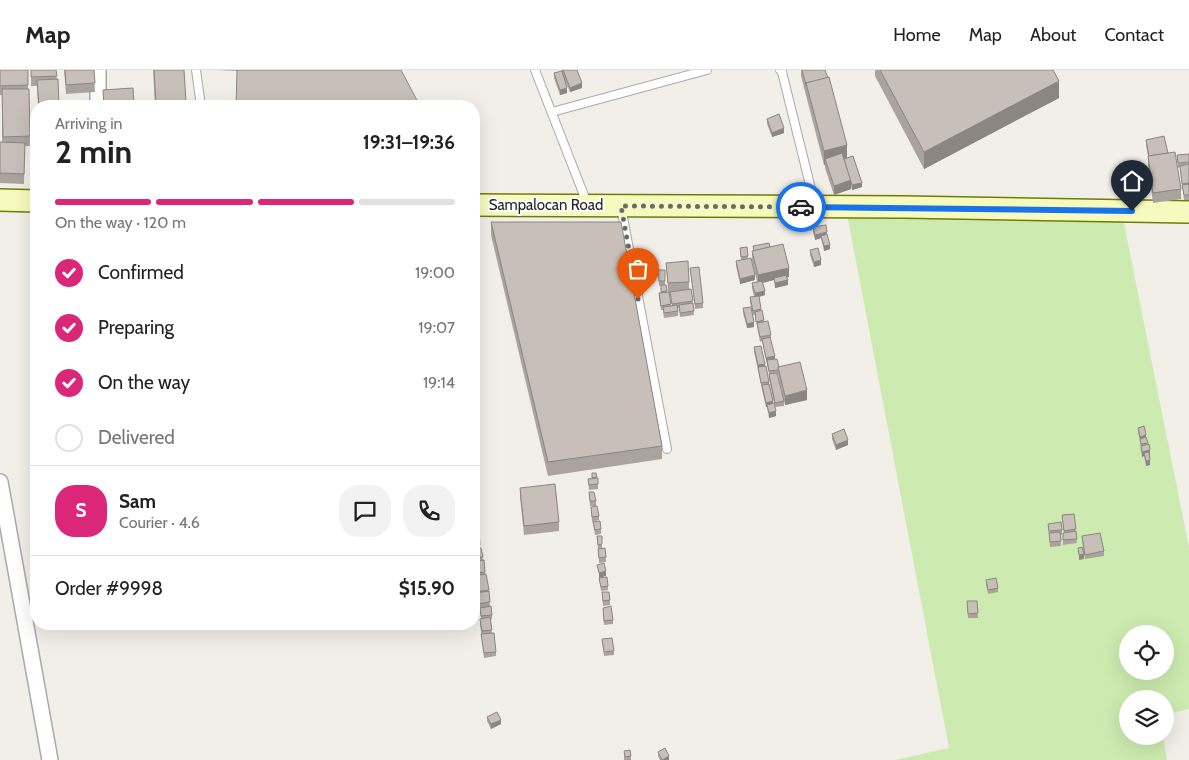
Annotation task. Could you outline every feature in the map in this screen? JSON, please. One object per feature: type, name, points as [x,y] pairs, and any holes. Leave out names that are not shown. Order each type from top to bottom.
[{"type":"main road","points":[[0,200],[30,201]]},
{"type":"main road","name":"Sampalocan Road","points":[[480,205],[1189,212]]},
{"type":"street","points":[[98,70],[98,100]]},
{"type":"street","points":[[0,482],[4,531],[50,760]]},
{"type":"lane","points":[[196,70],[200,100]]},
{"type":"lane","points":[[535,70],[587,205]]},
{"type":"lane","points":[[552,112],[707,70]]},
{"type":"lane","points":[[780,70],[815,207]]},
{"type":"lane","points":[[621,206],[667,449]]},
{"type":"green space","points":[[846,209],[1122,213],[1189,547],[1189,709],[1174,713],[1174,690],[1119,690],[1119,745],[1164,745],[1167,760],[895,760],[949,748]]},
{"type":"building","points":[[0,70],[28,70],[28,85],[0,86]]},
{"type":"building","points":[[31,70],[56,70],[57,76],[31,77]]},
{"type":"building","points":[[65,70],[94,70],[95,83],[66,85]]},
{"type":"building","points":[[154,70],[184,70],[186,100],[156,100]]},
{"type":"building","points":[[237,70],[401,70],[417,100],[236,100]]},
{"type":"building","points":[[563,70],[577,70],[582,83],[570,88]]},
{"type":"building","points":[[802,70],[825,70],[828,78],[806,83],[806,85]]},
{"type":"building","points":[[880,70],[1053,70],[1059,81],[924,152]]},
{"type":"building","points":[[562,71],[567,88],[560,90],[554,73]]},
{"type":"building","points":[[829,77],[847,145],[824,151],[806,83]]},
{"type":"building","points":[[58,79],[59,100],[39,100],[37,80]]},
{"type":"building","points":[[133,88],[134,100],[104,100],[103,90]]},
{"type":"building","points":[[2,89],[29,89],[30,136],[3,137]]},
{"type":"building","points":[[779,114],[784,128],[772,133],[767,119]]},
{"type":"building","points":[[1164,136],[1168,153],[1149,156],[1146,140]]},
{"type":"building","points":[[0,142],[25,143],[24,174],[0,173]]},
{"type":"building","points":[[1175,152],[1181,189],[1153,193],[1148,156]]},
{"type":"building","points":[[842,153],[851,180],[834,186],[825,159]]},
{"type":"building","points":[[1189,154],[1189,162],[1178,163],[1177,155]]},
{"type":"building","points":[[853,156],[862,183],[852,185],[844,159]]},
{"type":"building","points":[[1189,164],[1189,183],[1182,184],[1180,166]]},
{"type":"building","points":[[1189,184],[1189,195],[1184,195],[1182,185]]},
{"type":"building","points":[[491,222],[621,222],[662,446],[548,462]]},
{"type":"building","points":[[826,225],[827,232],[815,235],[813,227]]},
{"type":"building","points":[[827,234],[830,245],[824,246],[821,236]]},
{"type":"building","points":[[769,243],[770,247],[754,251],[753,246]]},
{"type":"building","points":[[783,244],[789,268],[758,275],[752,251]]},
{"type":"building","points":[[747,247],[748,256],[741,257],[740,248]]},
{"type":"building","points":[[818,248],[821,260],[814,262],[810,250]]},
{"type":"building","points":[[751,258],[755,275],[740,279],[736,261]]},
{"type":"building","points":[[688,261],[689,282],[668,283],[666,263]]},
{"type":"building","points":[[699,267],[703,303],[695,304],[690,268]]},
{"type":"building","points":[[658,270],[665,270],[665,281],[659,281]]},
{"type":"building","points":[[786,275],[788,280],[775,283],[774,278]]},
{"type":"building","points":[[762,281],[765,291],[755,293],[752,283]]},
{"type":"building","points":[[661,285],[666,285],[667,291],[661,292]]},
{"type":"building","points":[[691,289],[693,301],[672,304],[670,292]]},
{"type":"building","points":[[669,292],[671,304],[661,306],[659,293]]},
{"type":"building","points":[[759,296],[761,309],[753,311],[750,297]]},
{"type":"building","points":[[693,303],[694,311],[680,313],[679,305]]},
{"type":"building","points":[[677,305],[678,311],[664,313],[663,307]]},
{"type":"building","points":[[751,307],[754,322],[747,324],[743,308]]},
{"type":"building","points":[[762,310],[764,320],[756,322],[755,312]]},
{"type":"building","points":[[768,321],[771,335],[760,337],[757,323]]},
{"type":"building","points":[[770,337],[775,356],[766,358],[762,339]]},
{"type":"building","points":[[761,346],[765,364],[758,365],[754,347]]},
{"type":"building","points":[[777,359],[778,370],[769,371],[767,360]]},
{"type":"building","points":[[800,362],[807,390],[785,396],[778,367]]},
{"type":"building","points":[[766,366],[769,382],[761,383],[758,367]]},
{"type":"building","points":[[777,373],[784,401],[775,403],[769,374]]},
{"type":"building","points":[[769,384],[773,401],[766,403],[762,385]]},
{"type":"building","points":[[774,403],[776,411],[769,413],[767,405]]},
{"type":"building","points":[[1144,426],[1146,435],[1140,437],[1138,428]]},
{"type":"building","points":[[844,429],[848,440],[836,445],[832,434]]},
{"type":"building","points":[[1146,437],[1148,443],[1141,444],[1140,439]]},
{"type":"building","points":[[1149,444],[1150,450],[1142,452],[1141,446]]},
{"type":"building","points":[[1149,452],[1150,460],[1146,461],[1144,453]]},
{"type":"building","points":[[592,473],[596,473],[597,477],[592,478]]},
{"type":"building","points":[[598,478],[598,484],[589,485],[588,479]]},
{"type":"building","points":[[555,484],[559,522],[524,526],[520,488]]},
{"type":"building","points":[[589,492],[594,492],[596,501],[590,501]]},
{"type":"building","points":[[597,506],[599,516],[592,517],[591,507]]},
{"type":"building","points":[[1074,514],[1076,529],[1064,531],[1062,515]]},
{"type":"building","points":[[600,521],[601,529],[595,530],[593,522]]},
{"type":"building","points":[[1061,522],[1062,530],[1049,531],[1048,524]]},
{"type":"building","points":[[1076,531],[1077,539],[1063,540],[1063,533]]},
{"type":"building","points":[[1060,532],[1061,541],[1050,542],[1049,533]]},
{"type":"building","points":[[1100,533],[1104,551],[1085,555],[1082,536]]},
{"type":"building","points":[[597,536],[602,536],[602,544],[598,545]]},
{"type":"building","points":[[1082,547],[1084,554],[1079,555],[1078,548]]},
{"type":"building","points":[[480,548],[481,548],[483,557],[480,557]]},
{"type":"building","points":[[605,548],[606,557],[599,558],[598,549]]},
{"type":"building","points":[[480,560],[484,560],[485,572],[480,573]]},
{"type":"building","points":[[604,563],[606,571],[599,573],[597,565]]},
{"type":"building","points":[[486,574],[489,590],[480,591],[480,575]]},
{"type":"building","points":[[607,577],[608,586],[601,587],[599,578]]},
{"type":"building","points":[[996,578],[998,588],[988,590],[986,580]]},
{"type":"building","points":[[489,591],[490,602],[480,604],[480,592]]},
{"type":"building","points":[[602,592],[609,592],[610,600],[603,601]]},
{"type":"building","points":[[967,601],[977,601],[978,613],[968,614]]},
{"type":"building","points":[[491,606],[492,615],[481,616],[480,608]]},
{"type":"building","points":[[611,606],[613,620],[604,621],[603,608]]},
{"type":"building","points":[[490,617],[492,630],[482,631],[480,619]]},
{"type":"building","points":[[494,633],[496,652],[484,653],[481,634]]},
{"type":"building","points":[[612,638],[614,651],[604,652],[602,639]]},
{"type":"building","points":[[497,712],[501,720],[491,724],[487,717]]},
{"type":"building","points":[[665,748],[669,756],[662,760],[658,752]]},
{"type":"building","points":[[630,750],[631,756],[625,757],[624,751]]},
{"type":"way so far","points":[[638,299],[621,206],[801,207]]},
{"type":"route","points":[[801,207],[1132,211]]}]
